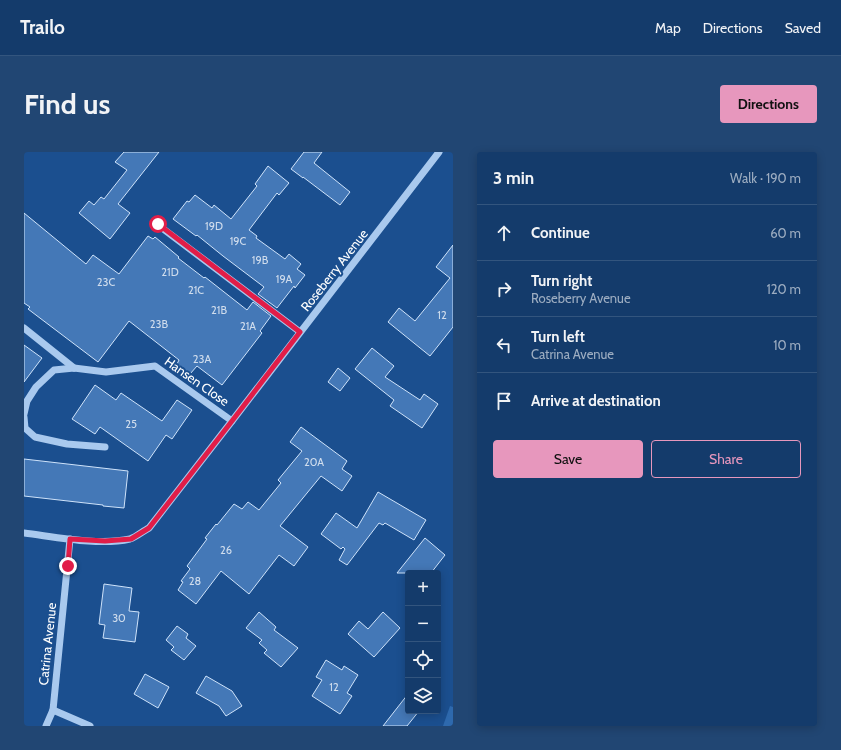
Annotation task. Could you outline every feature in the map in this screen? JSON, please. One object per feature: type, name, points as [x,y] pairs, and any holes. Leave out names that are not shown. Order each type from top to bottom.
[{"type":"street","name":"Roseberry Avenue","points":[[24,533],[70,539],[105,541],[131,539],[149,528],[439,152]]},
{"type":"street","points":[[158,224],[300,332]]},
{"type":"street","points":[[24,328],[74,368]]},
{"type":"street","name":"Hansen Close","points":[[105,447],[67,444],[35,437],[26,428],[24,415],[27,401],[36,387],[54,370],[74,368],[106,372],[156,366],[232,421]]},
{"type":"street","name":"Catrina Avenue","points":[[46,726],[53,710],[70,539]]},
{"type":"street","points":[[53,710],[90,726]]},
{"type":"shaded area","points":[[450,706],[453,707],[453,726],[443,726]]},
{"type":"building","points":[[124,152],[159,152],[118,204],[130,213],[110,239],[79,213],[89,201],[94,205],[101,197],[104,199],[127,170],[115,162]]},
{"type":"building","points":[[304,152],[322,152],[314,163],[350,192],[340,205],[291,169]]},
{"type":"building","points":[[268,166],[289,183],[279,195],[277,193],[249,230],[257,236],[256,238],[285,259],[289,254],[301,264],[297,269],[305,275],[295,288],[294,286],[277,308],[258,294],[264,287],[197,235],[196,236],[173,219],[187,201],[189,202],[195,195],[212,208],[214,205],[231,219],[257,186],[255,184]]},
{"type":"building","points":[[24,213],[86,264],[93,255],[119,274],[148,236],[153,239],[155,237],[179,257],[178,258],[247,310],[253,302],[271,316],[260,331],[262,333],[222,385],[197,366],[190,374],[177,364],[179,360],[129,321],[98,362],[28,309],[30,307],[24,303]]},
{"type":"building","points":[[453,245],[453,327],[430,356],[388,322],[399,308],[415,321],[450,278],[436,267]]},
{"type":"building","points":[[24,345],[42,358],[24,382]]},
{"type":"building","points":[[372,348],[394,366],[385,377],[420,400],[424,394],[438,404],[422,428],[390,406],[394,400],[355,369]]},
{"type":"building","points":[[338,368],[350,378],[340,391],[328,382]]},
{"type":"building","points":[[95,385],[116,400],[121,393],[162,421],[177,400],[192,410],[172,439],[166,435],[148,461],[100,427],[95,434],[72,419]]},
{"type":"building","points":[[301,427],[347,461],[342,469],[352,476],[342,491],[321,476],[280,526],[308,547],[294,566],[279,555],[249,594],[221,571],[196,604],[178,590],[183,582],[181,581],[190,569],[187,566],[207,539],[205,538],[234,504],[242,509],[248,502],[259,510],[281,483],[278,480],[302,451],[290,442]]},
{"type":"building","points":[[24,459],[128,471],[124,508],[24,496]]},
{"type":"building","points":[[378,492],[426,520],[414,540],[385,523],[383,525],[379,523],[347,565],[339,560],[345,549],[343,547],[341,549],[321,534],[336,513],[357,528]]},
{"type":"building","points":[[425,538],[445,555],[433,570],[405,570],[405,573],[397,573]]},
{"type":"building","points":[[104,584],[132,588],[129,611],[139,612],[135,642],[103,638],[105,625],[99,624]]},
{"type":"building","points":[[259,612],[276,627],[274,630],[298,648],[281,667],[264,653],[267,650],[259,643],[262,640],[246,628]]},
{"type":"building","points":[[383,612],[400,628],[374,657],[348,634],[359,621],[368,629]]},
{"type":"building","points":[[177,626],[188,634],[186,638],[196,646],[184,660],[171,650],[174,647],[166,640]]},
{"type":"building","points":[[326,660],[342,670],[344,666],[358,675],[347,693],[352,696],[340,714],[312,696],[322,680],[316,677]]},
{"type":"building","points":[[145,674],[169,687],[158,708],[134,694]]},
{"type":"building","points":[[206,676],[232,691],[242,706],[226,716],[219,706],[196,693]]},
{"type":"building","points":[[405,698],[405,714],[417,714],[407,726],[383,726]]},
{"type":"route","points":[[68,566],[70,539],[105,541],[131,539],[149,528],[300,332],[158,224]]}]
